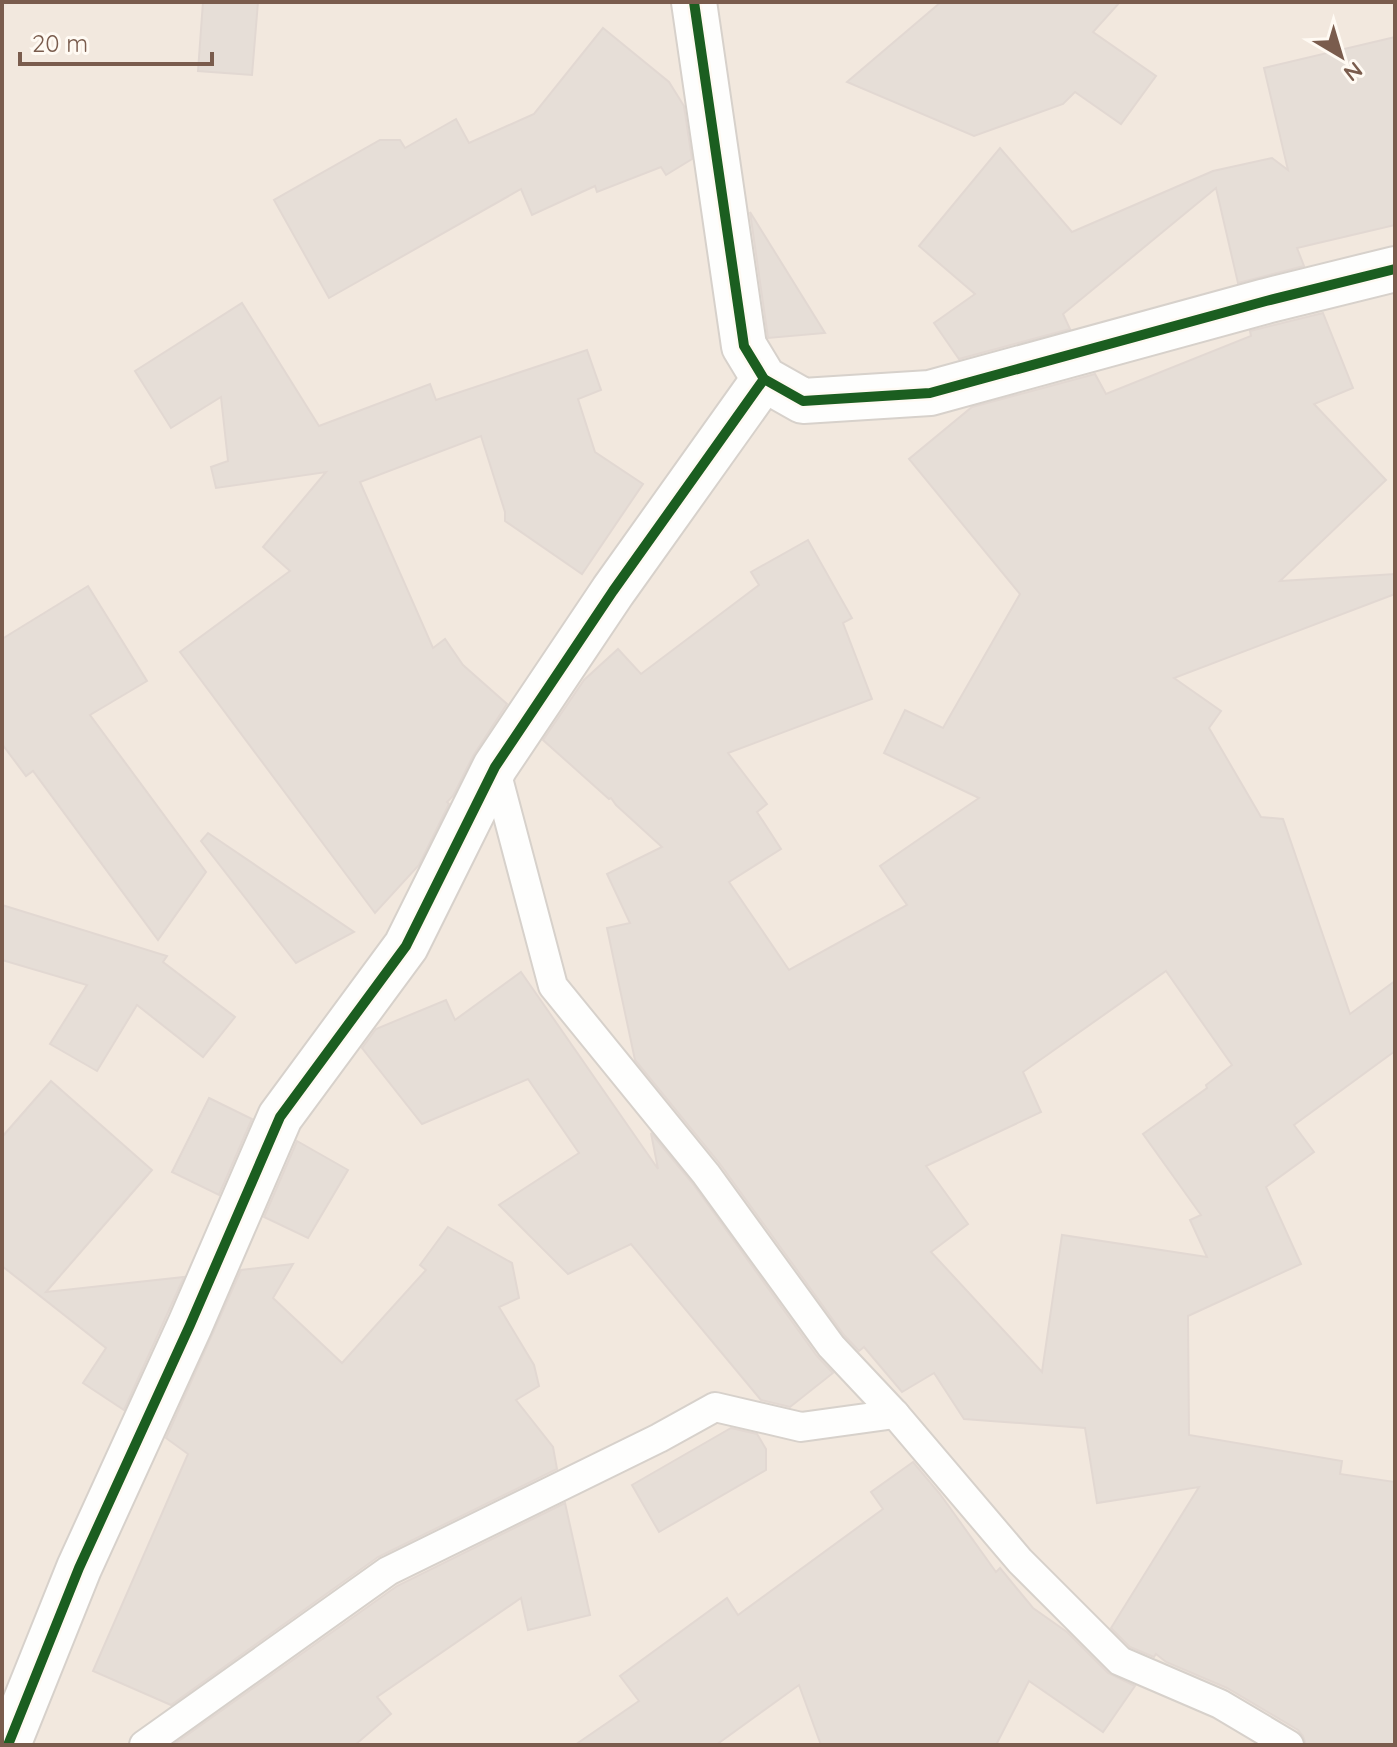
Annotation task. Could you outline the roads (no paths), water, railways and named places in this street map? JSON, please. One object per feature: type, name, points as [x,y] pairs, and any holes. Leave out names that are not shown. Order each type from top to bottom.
[{"type":"street","points":[[694,2],[744,346],[764,379],[803,401],[930,393],[1395,269]]},
{"type":"street","points":[[8,1745],[79,1568],[190,1325],[280,1117],[406,946],[495,767],[613,591],[764,379]]},
{"type":"lane","points":[[495,767],[553,986],[706,1174],[831,1346],[895,1414],[1020,1561],[1120,1661],[1220,1704],[1289,1745]]},
{"type":"lane","points":[[144,1745],[388,1571],[659,1438],[715,1407],[801,1427],[895,1414]]}]
